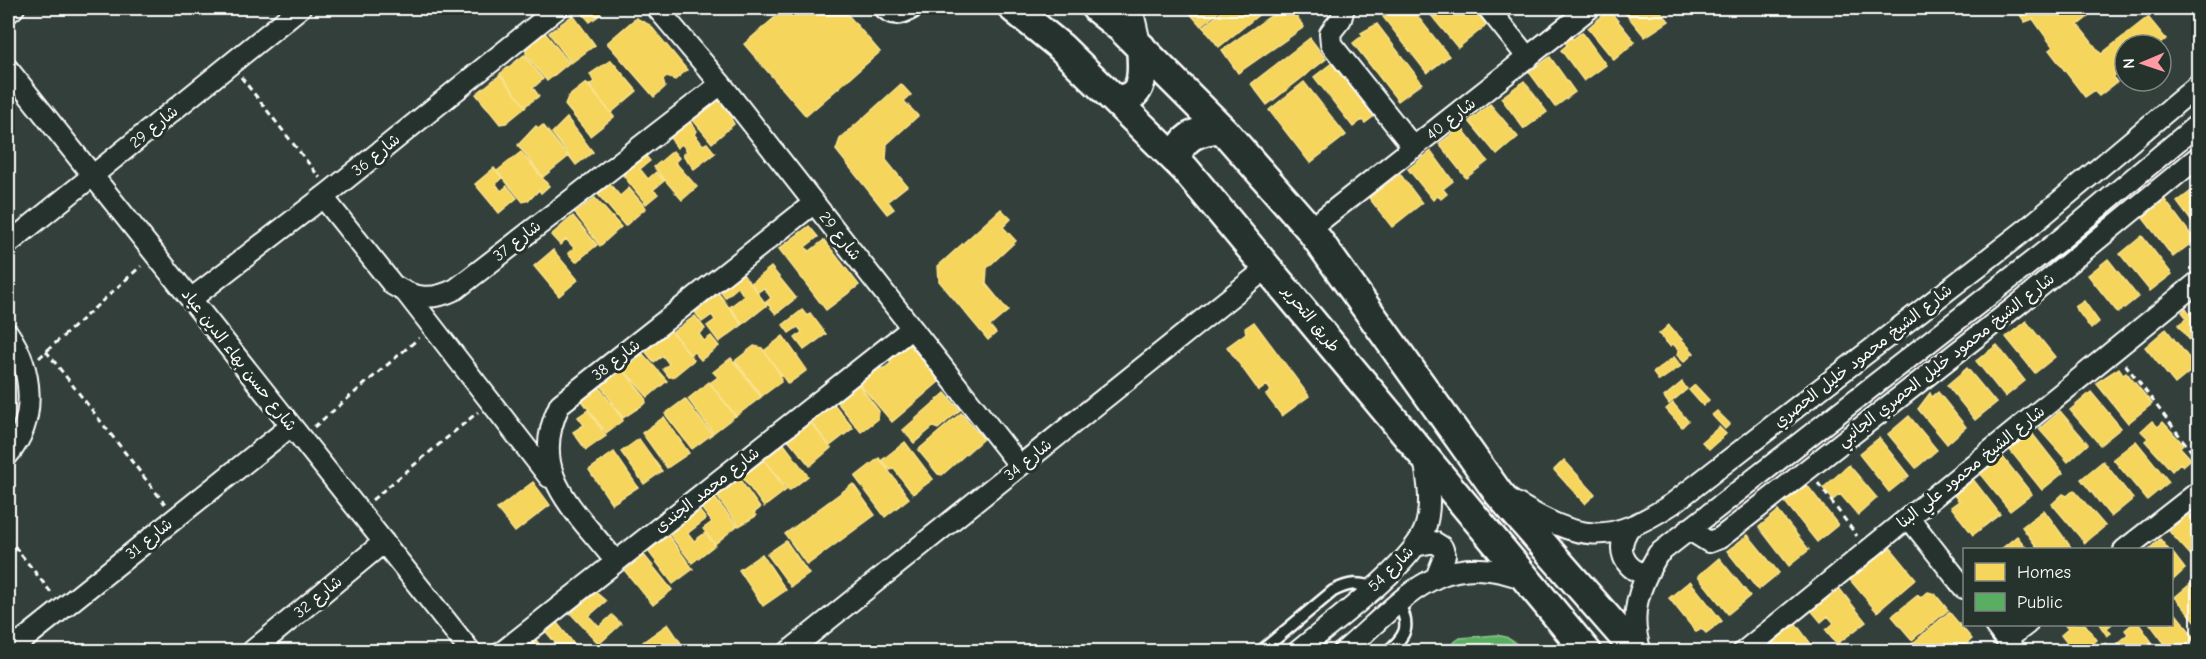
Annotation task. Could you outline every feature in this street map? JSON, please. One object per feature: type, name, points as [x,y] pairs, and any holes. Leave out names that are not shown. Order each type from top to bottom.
[{"type":"street","points":[[8,13],[14,8]]},
{"type":"street","name":"شارع 29","points":[[8,244],[300,8]]},
{"type":"street","name":"شارع 36","points":[[190,299],[327,194],[558,8]]},
{"type":"street","name":"شارع 29","points":[[658,8],[721,84],[1020,466]]},
{"type":"street","name":"طريق التحرير","points":[[1013,8],[1061,47],[1176,160],[1268,267],[1424,458],[1587,651]]},
{"type":"street","points":[[1096,8],[1141,47],[1221,128],[1310,229],[1499,494],[1639,651]]},
{"type":"street","points":[[1114,99],[1130,97],[1141,84],[1143,77],[1141,47],[1132,8]]},
{"type":"street","points":[[1344,8],[1341,19],[1330,33],[1331,44],[1414,148]]},
{"type":"street","points":[[1488,8],[1528,58]]},
{"type":"street","name":"شارع 40","points":[[1310,229],[1590,8]]},
{"type":"street","name":"شارع حسن بهاء الدين عياد","points":[[8,69],[471,651]]},
{"type":"street","name":"شارع 37","points":[[407,294],[424,298],[441,296],[456,289],[721,84]]},
{"type":"street","name":"شارع الشيخ محمود خليل الحصري","points":[[1499,494],[1548,522],[1570,530],[1594,534],[1641,524],[1672,504],[2029,228],[2199,85]]},
{"type":"street","name":"شارع الشيخ محمود خليل الحصري","points":[[1639,651],[1634,632],[1636,605],[1646,575],[1658,554],[2061,239],[2199,124]]},
{"type":"street","points":[[1176,160],[1180,147],[1190,135],[1197,131],[1221,128]]},
{"type":"street","name":"شارع الشيخ محمود خليل الحصري الجانبي","points":[[1688,529],[1709,542],[1720,538],[2020,303],[2199,157]]},
{"type":"street","points":[[327,194],[393,285],[407,294],[560,491]]},
{"type":"street","name":"شارع 38","points":[[616,562],[560,491],[550,470],[546,447],[550,425],[560,404],[814,203]]},
{"type":"street","name":"شارع 34","points":[[788,651],[1268,267]]},
{"type":"street","name":"شارع الشيخ محمود علي البنا","points":[[1743,651],[2199,282]]},
{"type":"street","name":"شارع محمد الجندى","points":[[502,651],[912,328]]},
{"type":"street","points":[[8,333],[18,347],[27,370],[30,397],[25,424],[8,455]]},
{"type":"street","name":"شارع 31","points":[[8,651],[176,518],[296,432]]},
{"type":"street","name":"شارع 54","points":[[1297,651],[1374,588],[1415,546],[1424,530],[1428,507],[1428,483],[1424,458]]},
{"type":"street","points":[[2125,548],[2199,492]]},
{"type":"street","points":[[1909,518],[1963,586]]},
{"type":"street","points":[[1629,528],[1622,543],[1623,559],[1628,566],[1646,575]]},
{"type":"street","name":"شارع 32","points":[[251,651],[384,543]]},
{"type":"street","points":[[1415,546],[1434,543],[1442,547],[1445,555],[1437,575]]},
{"type":"street","name":"شارع 54","points":[[1343,651],[1437,575],[1460,568],[1484,567],[1507,572],[1528,581]]},
{"type":"street","points":[[1996,626],[2011,646],[2026,626]]},
{"type":"lane","points":[[877,8],[887,17],[897,20],[908,17],[921,8]]},
{"type":"lane","points":[[1260,651],[1333,591],[1345,584],[1359,582],[1374,588]]},
{"type":"lane","points":[[1387,651],[1404,636],[1407,620],[1399,604]]},
{"type":"path","points":[[232,65],[327,194]]},
{"type":"path","points":[[27,370],[121,282],[156,255]]},
{"type":"path","points":[[296,432],[432,327]]},
{"type":"path","points":[[46,351],[176,518]]},
{"type":"path","points":[[2114,351],[2199,460]]},
{"type":"path","points":[[359,511],[490,401]]},
{"type":"path","points":[[1808,470],[1868,550]]},
{"type":"path","points":[[8,538],[63,607]]},
{"type":"building: Homes","points":[[578,8],[602,8],[598,10],[601,14],[590,22]]},
{"type":"building: Homes","points":[[786,8],[842,8],[880,52],[806,116],[744,44]]},
{"type":"building: Homes","points":[[1190,8],[1223,8],[1201,26],[1187,10]]},
{"type":"building: Homes","points":[[1226,8],[1267,8],[1219,47],[1203,27]]},
{"type":"building: Homes","points":[[1282,8],[1290,8],[1304,27],[1238,73],[1222,50]]},
{"type":"building: Homes","points":[[1405,8],[1411,8],[1449,56],[1427,73],[1383,17],[1392,10],[1395,15]]},
{"type":"building: Homes","points":[[1425,8],[1476,8],[1489,23],[1458,48]]},
{"type":"building: Homes","points":[[1621,8],[1658,8],[1669,21],[1645,37]]},
{"type":"building: Homes","points":[[2015,8],[2080,8],[2088,17],[2078,25],[2101,54],[2113,45],[2113,85],[2099,96],[2094,91],[2085,97],[2049,50],[2053,47],[2033,19],[2025,22]]},
{"type":"building: Homes","points":[[1609,10],[1635,42],[1614,60],[1588,28]]},
{"type":"building: Homes","points":[[573,15],[595,45],[571,63],[549,33]]},
{"type":"building: Homes","points":[[2148,17],[2161,33],[2128,33]]},
{"type":"building: Homes","points":[[636,18],[650,25],[687,70],[675,80],[667,77],[663,80],[665,87],[654,97],[607,43]]},
{"type":"building: Homes","points":[[1377,24],[1422,83],[1398,101],[1353,43],[1363,35],[1361,33]]},
{"type":"building: Homes","points":[[1582,32],[1606,65],[1584,81],[1561,50],[1567,45],[1564,40],[1570,36],[1573,39]]},
{"type":"building: Homes","points":[[541,34],[546,34],[569,63],[547,81],[526,55],[526,48]]},
{"type":"building: Homes","points":[[1310,38],[1326,59],[1267,105],[1251,84]]},
{"type":"building: Homes","points":[[524,55],[543,79],[533,88],[539,96],[525,106],[500,74]]},
{"type":"building: Homes","points":[[1550,57],[1575,92],[1555,107],[1529,72]]},
{"type":"building: Homes","points":[[1337,59],[1378,113],[1365,123],[1362,120],[1353,127],[1314,77]]},
{"type":"building: Homes","points":[[611,60],[637,91],[611,113],[589,85],[594,82],[590,74]]},
{"type":"building: Homes","points":[[500,75],[526,107],[506,123],[500,124],[476,94]]},
{"type":"building: Homes","points":[[1524,81],[1547,112],[1524,129],[1501,98]]},
{"type":"building: Homes","points":[[1304,82],[1346,135],[1310,163],[1269,110]]},
{"type":"building: Homes","points":[[586,83],[614,117],[590,136],[565,105],[568,97]]},
{"type":"building: Homes","points":[[901,84],[911,95],[904,101],[918,116],[887,144],[886,160],[907,186],[888,201],[894,209],[887,214],[836,150],[840,139]]},
{"type":"building: Homes","points":[[715,92],[734,117],[731,119],[734,124],[712,143],[688,114]]},
{"type":"building: Homes","points":[[1490,104],[1518,137],[1497,155],[1469,121]]},
{"type":"building: Homes","points":[[567,118],[593,152],[576,165],[552,133]]},
{"type":"building: Homes","points":[[689,120],[697,131],[694,134],[703,145],[707,143],[715,153],[694,169],[683,155],[687,151],[682,144],[677,148],[669,136]]},
{"type":"building: Homes","points":[[543,125],[568,157],[543,177],[518,145],[536,126],[539,128]]},
{"type":"building: Homes","points":[[1461,127],[1488,161],[1466,178],[1439,144]]},
{"type":"building: Homes","points":[[673,151],[679,158],[675,162],[697,187],[682,200],[654,167]]},
{"type":"building: Homes","points":[[1431,151],[1453,181],[1443,189],[1447,194],[1441,199],[1438,195],[1433,200],[1408,169]]},
{"type":"building: Homes","points":[[521,152],[549,186],[541,193],[539,190],[529,200],[523,202],[497,171]]},
{"type":"building: Homes","points":[[644,154],[650,161],[640,169],[648,179],[656,172],[664,181],[653,190],[658,194],[646,204],[623,175]]},
{"type":"building: Homes","points":[[494,168],[502,178],[496,184],[501,191],[507,186],[517,198],[499,213],[475,184]]},
{"type":"building: Homes","points":[[1400,174],[1422,203],[1392,227],[1369,198]]},
{"type":"building: Homes","points":[[608,182],[620,196],[629,188],[646,208],[625,226],[596,192]]},
{"type":"building: Homes","points":[[2198,186],[2198,230],[2177,202]]},
{"type":"building: Homes","points":[[595,198],[621,227],[600,246],[575,213]]},
{"type":"building: Homes","points":[[2165,200],[2195,240],[2173,257],[2143,218]]},
{"type":"building: Homes","points":[[1001,209],[1011,219],[1003,227],[1016,241],[987,268],[986,284],[1008,311],[990,326],[996,333],[988,340],[939,281],[938,266]]},
{"type":"building: Homes","points":[[573,216],[597,245],[576,262],[568,253],[574,248],[566,239],[560,245],[551,235]]},
{"type":"building: Homes","points":[[809,226],[818,237],[805,247],[810,251],[824,240],[859,285],[826,310],[779,249]]},
{"type":"building: Homes","points":[[2142,236],[2172,274],[2150,291],[2120,254]]},
{"type":"building: Homes","points":[[553,250],[578,280],[559,296],[534,266]]},
{"type":"building: Homes","points":[[2108,259],[2138,297],[2118,313],[2088,275]]},
{"type":"building: Homes","points":[[771,267],[796,298],[776,314],[766,302],[771,298],[764,288],[758,292],[751,283]]},
{"type":"building: Homes","points":[[742,273],[767,305],[743,324],[730,307],[744,296],[738,287],[725,298],[720,291]]},
{"type":"building: Homes","points":[[719,294],[742,325],[719,342],[707,326],[715,320],[712,315],[702,322],[695,312]]},
{"type":"building: Homes","points":[[2084,301],[2099,322],[2091,329],[2075,307]]},
{"type":"building: Homes","points":[[2186,308],[2190,314],[2198,308],[2198,351],[2178,325],[2187,318],[2182,312]]},
{"type":"building: Homes","points":[[802,310],[807,316],[810,313],[826,334],[804,350],[795,338],[802,332],[798,327],[789,333],[783,325]]},
{"type":"building: Homes","points":[[695,316],[705,329],[699,334],[704,341],[711,336],[719,346],[701,360],[694,352],[690,355],[673,332]]},
{"type":"building: Homes","points":[[2026,321],[2055,357],[2035,373],[2006,337]]},
{"type":"building: Homes","points":[[1254,322],[1309,396],[1282,416],[1266,395],[1271,391],[1267,385],[1259,391],[1227,347],[1246,333],[1245,328]]},
{"type":"building: Homes","points":[[1669,325],[1694,353],[1684,362],[1677,355],[1679,350],[1673,344],[1670,346],[1659,334]]},
{"type":"building: Homes","points":[[2166,329],[2196,367],[2175,384],[2145,347]]},
{"type":"building: Homes","points":[[670,330],[694,360],[673,377],[669,377],[663,369],[669,364],[663,356],[654,362],[645,351]]},
{"type":"building: Homes","points":[[783,336],[807,370],[788,384],[764,351]]},
{"type":"building: Homes","points":[[906,341],[940,381],[892,422],[857,381],[876,365],[883,369],[891,363],[887,358]]},
{"type":"building: Homes","points":[[1997,345],[2025,381],[2005,397],[1976,361]]},
{"type":"building: Homes","points":[[754,346],[762,348],[780,374],[781,382],[762,396],[735,361]]},
{"type":"building: Homes","points":[[643,354],[667,381],[648,397],[624,370]]},
{"type":"building: Homes","points":[[1674,357],[1681,366],[1659,381],[1653,373]]},
{"type":"building: Homes","points":[[731,358],[761,397],[736,416],[710,383],[718,377],[713,372]]},
{"type":"building: Homes","points":[[621,368],[645,397],[646,403],[623,418],[598,381]]},
{"type":"building: Homes","points":[[1967,368],[1996,403],[1975,420],[1947,385]]},
{"type":"building: Homes","points":[[2119,368],[2123,374],[2126,372],[2152,404],[2128,423],[2096,383]]},
{"type":"building: Homes","points":[[854,379],[879,411],[878,419],[861,432],[833,397]]},
{"type":"building: Homes","points":[[709,382],[735,416],[713,433],[688,399]]},
{"type":"building: Homes","points":[[1682,382],[1687,389],[1669,404],[1664,397]]},
{"type":"building: Homes","points":[[598,385],[623,420],[606,433],[580,398]]},
{"type":"building: Homes","points":[[1695,385],[1709,400],[1703,406],[1689,390]]},
{"type":"building: Homes","points":[[1938,392],[1966,427],[1947,444],[1918,409],[1930,393],[1932,397]]},
{"type":"building: Homes","points":[[2091,392],[2121,428],[2100,445],[2070,410]]},
{"type":"building: Homes","points":[[945,393],[960,410],[938,429],[933,427],[914,443],[903,430]]},
{"type":"building: Homes","points":[[685,399],[712,434],[692,449],[665,414]]},
{"type":"building: Homes","points":[[1673,403],[1688,421],[1682,427],[1666,409]]},
{"type":"building: Homes","points":[[834,404],[853,428],[830,446],[811,422]]},
{"type":"building: Homes","points":[[588,410],[606,436],[586,450],[573,432],[584,425],[578,417]]},
{"type":"building: Homes","points":[[1717,411],[1730,424],[1725,429],[1712,415]]},
{"type":"building: Homes","points":[[2060,411],[2088,444],[2068,462],[2039,429]]},
{"type":"building: Homes","points":[[961,413],[983,439],[942,475],[938,474],[918,450]]},
{"type":"building: Homes","points":[[804,415],[831,448],[810,466],[783,433]]},
{"type":"building: Homes","points":[[1909,416],[1937,450],[1916,468],[1888,434]]},
{"type":"building: Homes","points":[[664,417],[689,453],[667,468],[642,433]]},
{"type":"building: Homes","points":[[2152,421],[2158,427],[2163,422],[2183,444],[2180,447],[2191,459],[2183,466],[2180,463],[2172,471],[2145,441],[2148,438],[2141,431]]},
{"type":"building: Homes","points":[[1719,427],[1726,434],[1709,449],[1702,442]]},
{"type":"building: Homes","points":[[2031,432],[2063,473],[2042,490],[2009,449]]},
{"type":"building: Homes","points":[[1879,438],[1909,476],[1889,492],[1859,454]]},
{"type":"building: Homes","points":[[639,439],[662,471],[644,484],[621,452]]},
{"type":"building: Homes","points":[[2136,441],[2169,482],[2147,500],[2113,459]]},
{"type":"building: Homes","points":[[905,442],[933,479],[913,494],[894,469],[890,470],[882,460]]},
{"type":"building: Homes","points":[[784,444],[808,476],[789,491],[764,459]]},
{"type":"building: Homes","points":[[614,452],[638,487],[612,504],[589,470]]},
{"type":"building: Homes","points":[[2002,456],[2032,494],[2010,511],[1980,474]]},
{"type":"building: Homes","points":[[879,458],[909,498],[885,517],[855,477]]},
{"type":"building: Homes","points":[[764,460],[786,490],[764,507],[742,477]]},
{"type":"building: Homes","points":[[1564,460],[1595,494],[1585,504],[1554,470]]},
{"type":"building: Homes","points":[[2103,461],[2133,499],[2111,517],[2081,479]]},
{"type":"building: Homes","points":[[1849,465],[1877,498],[1858,515],[1840,494],[1833,500],[1823,488]]},
{"type":"building: Homes","points":[[738,477],[760,508],[754,513],[756,516],[739,526],[715,494]]},
{"type":"building: Homes","points":[[1972,478],[2000,514],[1973,535],[1951,507],[1959,501],[1953,494]]},
{"type":"building: Homes","points":[[533,482],[550,505],[515,532],[497,509]]},
{"type":"building: Homes","points":[[853,484],[875,515],[807,565],[785,534]]},
{"type":"building: Homes","points":[[1807,485],[1838,525],[1817,542],[1785,502]]},
{"type":"building: Homes","points":[[2074,490],[2105,526],[2085,543],[2052,504],[2063,494],[2067,496]]},
{"type":"building: Homes","points":[[715,498],[737,526],[715,544],[703,529],[712,522],[702,509]]},
{"type":"building: Homes","points":[[698,509],[706,519],[688,533],[694,541],[705,533],[715,545],[692,563],[668,532]]},
{"type":"building: Homes","points":[[2044,510],[2072,548],[2038,548],[2022,527]]},
{"type":"building: Homes","points":[[1778,511],[1809,550],[1789,566],[1759,527]]},
{"type":"building: Homes","points":[[2189,513],[2198,524],[2198,559],[2196,561],[2169,531]]},
{"type":"building: Homes","points":[[668,535],[693,569],[673,584],[648,551]]},
{"type":"building: Homes","points":[[1748,535],[1779,573],[1758,590],[1727,551]]},
{"type":"building: Homes","points":[[2017,536],[2026,548],[2002,548]]},
{"type":"building: Homes","points":[[2160,539],[2167,548],[2150,548]]},
{"type":"building: Homes","points":[[786,541],[809,574],[791,587],[767,554]]},
{"type":"building: Homes","points":[[1885,541],[1916,579],[1877,612],[1846,575]]},
{"type":"building: Homes","points":[[2173,553],[2185,569],[2173,580]]},
{"type":"building: Homes","points":[[762,554],[786,590],[763,606],[739,570]]},
{"type":"building: Homes","points":[[644,555],[672,590],[653,605],[625,571]]},
{"type":"building: Homes","points":[[1719,558],[1750,596],[1728,614],[1698,576]]},
{"type":"building: Homes","points":[[2195,580],[2198,584],[2198,624],[2175,597]]},
{"type":"building: Homes","points":[[1690,581],[1722,621],[1706,633],[1701,628],[1696,632],[1669,598]]},
{"type":"building: Homes","points":[[1839,588],[1866,622],[1837,644],[1826,630],[1834,623],[1828,616],[1821,622],[1811,610]]},
{"type":"building: Homes","points":[[593,590],[606,601],[589,616],[599,627],[612,615],[621,624],[599,644],[571,614]]},
{"type":"building: Homes","points":[[1928,592],[1935,594],[1948,610],[1912,640],[1892,616],[1918,595],[1920,598]]},
{"type":"building: Homes","points":[[2173,610],[2195,638],[2179,652],[2171,652],[2152,626],[2173,626]]},
{"type":"building: Homes","points":[[1949,612],[1972,639],[1958,652],[1919,652],[1912,644]]},
{"type":"building: Homes","points":[[554,619],[574,644],[565,652],[549,652],[557,645],[543,628]]},
{"type":"building: Homes","points":[[668,624],[687,652],[650,652],[643,642]]},
{"type":"building: Homes","points":[[1796,624],[1817,652],[1746,652],[1778,627],[1783,634]]},
{"type":"building: Homes","points":[[2066,626],[2086,626],[2097,640],[2083,652],[2074,652],[2061,635],[2068,629]]},
{"type":"building: Homes","points":[[2100,626],[2110,626],[2107,628],[2111,633],[2107,636]]},
{"type":"building: Homes","points":[[2130,626],[2140,626],[2159,652],[2124,652],[2117,643],[2128,634],[2125,630]]},
{"type":"building: Homes","points":[[533,636],[545,652],[528,652],[522,645]]},
{"type":"building: Homes","points":[[2106,643],[2113,652],[2096,652]]},
{"type":"building: Public","points":[[1496,635],[1506,637],[1529,652],[1440,652],[1460,638]]}]
